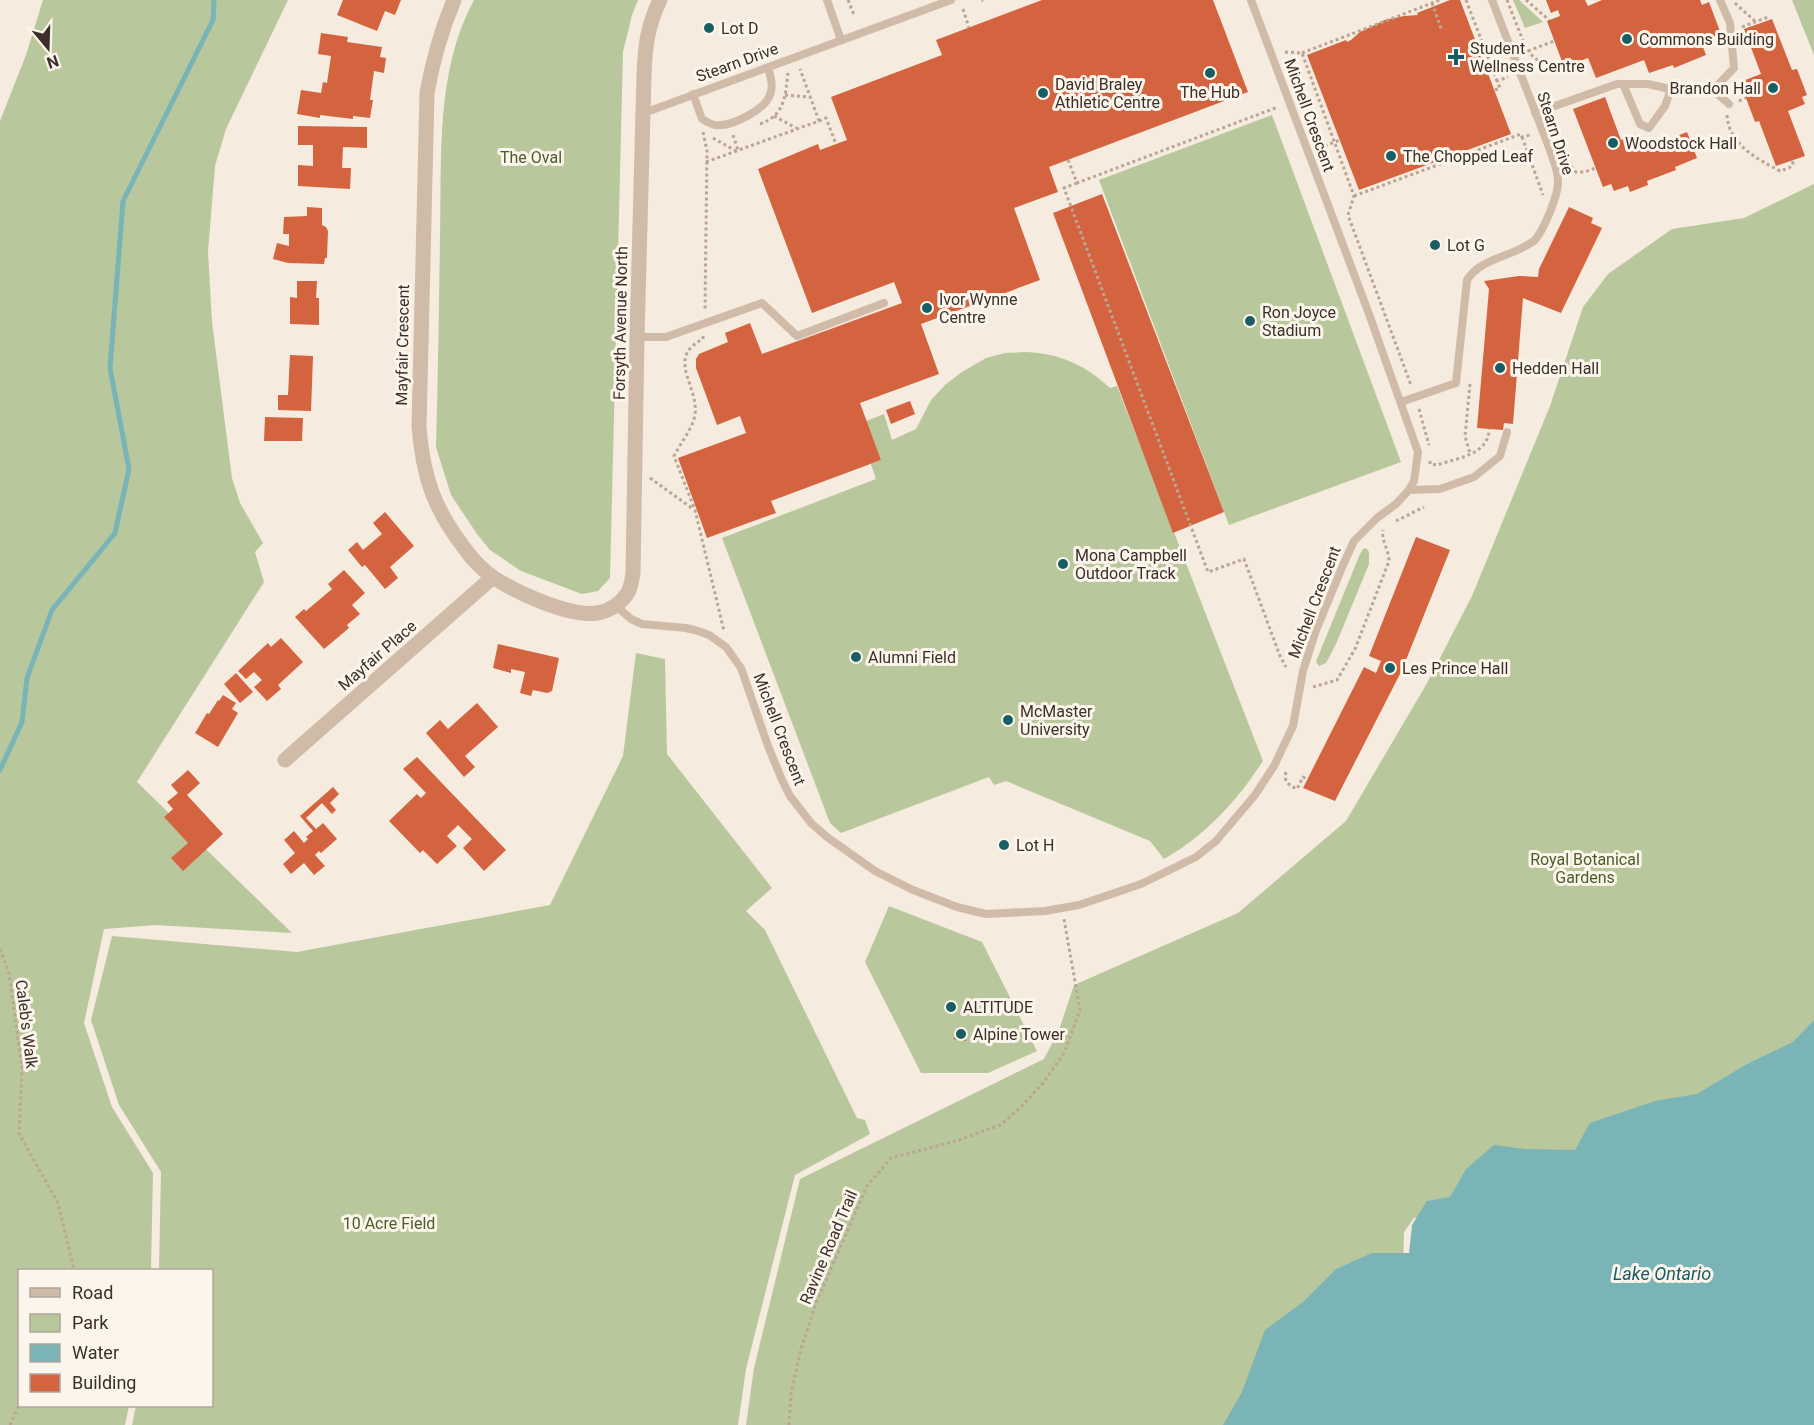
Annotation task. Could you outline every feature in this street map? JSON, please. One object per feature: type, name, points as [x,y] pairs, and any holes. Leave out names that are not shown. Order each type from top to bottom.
[{"type":"street","name":"Mayfair Crescent","points":[[454,0],[433,58],[427,93],[419,427],[421,454],[429,487],[446,523],[466,552],[493,577],[555,607],[580,613],[598,613],[616,606]]},
{"type":"street","name":"Forsyth Avenue North","points":[[616,606],[628,593],[633,573],[646,41],[660,0]]},
{"type":"street","name":"Mayfair Place","points":[[285,760],[493,577]]},
{"type":"lane","points":[[827,0],[841,40]]},
{"type":"lane","name":"Stearn Drive","points":[[644,113],[951,0]]},
{"type":"lane","name":"Michell Crescent","points":[[616,606],[631,619],[642,624],[698,631],[710,635],[726,647],[741,668],[782,780],[811,823],[874,871],[957,907],[986,914],[1029,913],[1062,908],[1120,892],[1177,867],[1203,852],[1216,841],[1255,795],[1274,766],[1293,726],[1300,684],[1315,633],[1354,541],[1409,490],[1414,481],[1418,452],[1251,0]]},
{"type":"lane","name":"Stearn Drive","points":[[1415,397],[1456,383],[1467,280],[1480,265],[1524,247],[1534,240],[1544,225],[1558,184],[1557,173],[1492,0]]},
{"type":"lane","points":[[1535,113],[1617,84],[1648,84],[1683,92],[1713,90],[1734,68],[1731,23],[1720,0]]},
{"type":"lane","points":[[693,94],[702,119],[714,125],[729,123],[763,106],[770,96],[772,87],[768,67]]},
{"type":"lane","points":[[1623,84],[1640,124],[1649,128],[1665,106],[1671,89]]},
{"type":"lane","points":[[1713,90],[1729,104]]},
{"type":"lane","points":[[637,337],[666,337],[762,303],[797,336],[884,303]]},
{"type":"lane","points":[[1401,402],[1415,397]]},
{"type":"lane","points":[[1409,490],[1440,489],[1474,477],[1500,456],[1507,432]]},
{"type":"path","points":[[848,0],[854,15]]},
{"type":"path","points":[[1285,52],[1302,53],[1440,0]]},
{"type":"path","points":[[1466,0],[1500,88],[1494,90]]},
{"type":"path","points":[[1508,0],[1527,51],[1542,64],[1537,66]]},
{"type":"path","points":[[1526,0],[1549,20]]},
{"type":"path","points":[[1732,0],[1756,22]]},
{"type":"path","points":[[1432,3],[1442,31]]},
{"type":"path","points":[[963,9],[969,27]]},
{"type":"path","points":[[1732,31],[1768,17]]},
{"type":"path","points":[[1527,51],[1554,40]]},
{"type":"path","points":[[1302,53],[1354,196],[1348,215],[1415,397],[1429,441],[1430,464],[1437,465],[1480,450],[1489,436],[1489,429]]},
{"type":"path","points":[[800,68],[819,121]]},
{"type":"path","points":[[1497,81],[1507,77]]},
{"type":"path","points":[[785,95],[810,97]]},
{"type":"path","points":[[1729,104],[1727,118],[1731,131],[1740,146],[1774,165],[1780,171],[1793,165],[1792,160]]},
{"type":"path","points":[[1280,107],[1276,111],[1064,188],[1208,572],[1244,559],[1286,667]]},
{"type":"path","points":[[774,117],[797,128]]},
{"type":"path","points":[[706,162],[826,118],[836,144]]},
{"type":"path","points":[[706,122],[703,133],[707,152],[703,339],[695,343],[684,361],[684,368],[694,396],[694,419],[674,456],[695,510],[724,629],[726,647]]},
{"type":"path","points":[[703,133],[736,151]]},
{"type":"path","points":[[1354,196],[1521,134],[1549,211]]},
{"type":"path","points":[[1522,137],[1530,135]]},
{"type":"path","points":[[1317,148],[1340,140]]},
{"type":"path","points":[[1068,160],[1077,183]]},
{"type":"path","points":[[1571,166],[1576,172],[1596,168]]},
{"type":"path","points":[[635,467],[695,510]]},
{"type":"path","points":[[1390,524],[1424,507]]},
{"type":"path","points":[[1310,689],[1337,680],[1355,649],[1387,569],[1389,555],[1383,538],[1384,528]]},
{"type":"path","points":[[1290,763],[1284,777],[1289,785],[1297,789],[1303,777],[1307,779]]},
{"type":"path","name":"Ravine Road Trail","points":[[789,1425],[791,1393],[801,1349],[816,1303],[867,1186],[891,1158],[956,1141],[1000,1125],[1020,1108],[1043,1083],[1064,1053],[1080,1010],[1062,908]]},
{"type":"path","name":"Caleb's Walk","points":[[0,949],[9,973],[22,1068],[19,1134],[58,1203],[74,1269]]},
{"type":"path","points":[[10,1425],[19,1407]]},
{"type":"green space","points":[[43,0],[288,0],[226,129],[215,166],[208,252],[212,322],[232,478],[240,503],[263,543],[255,552],[264,582],[137,782],[292,933],[156,925],[104,929],[84,1023],[112,1107],[153,1173],[151,1269],[18,1269],[18,1407],[129,1407],[125,1425],[0,1425],[0,121],[26,55]]},
{"type":"green space","name":"The Oval","points":[[474,0],[638,0],[623,52],[610,578],[598,591],[582,594],[521,571],[490,550],[451,495],[436,447],[443,116],[453,56],[461,28]]},
{"type":"green space","points":[[1513,0],[1519,0],[1543,22],[1525,28]]},
{"type":"green space","points":[[1792,0],[1814,0],[1814,55]]},
{"type":"green space","name":"Ron Joyce Stadium","points":[[1272,115],[1401,462],[1229,525],[1099,180]]},
{"type":"green space","name":"Royal Botanical Gardens","points":[[1814,184],[1814,1059],[1444,1214],[1414,1218],[1404,1232],[1403,1270],[1231,1425],[746,1425],[754,1368],[800,1179],[1044,1059],[1059,1030],[1074,985],[1238,913],[1346,821],[1426,685],[1472,596],[1550,406],[1583,307],[1608,274],[1672,229],[1744,218]]},
{"type":"green space","points":[[1027,352],[1062,358],[1082,367],[1110,388],[1117,386],[1263,761],[1231,804],[1219,816],[1193,840],[1164,859],[1150,841],[1006,781],[994,785],[989,777],[841,833],[830,823],[722,538],[876,479],[871,464],[881,460],[866,421],[884,414],[892,440],[916,429],[931,400],[946,384],[962,372],[986,358],[1005,353]]},
{"type":"green space","points":[[1366,548],[1369,552],[1369,564],[1336,644],[1326,663],[1319,666],[1317,659],[1360,554]]},
{"type":"green space","name":"10 Acre Field","points":[[636,653],[665,659],[667,754],[772,888],[746,911],[765,930],[857,1118],[865,1120],[870,1134],[795,1175],[746,1369],[738,1425],[132,1425],[136,1407],[213,1407],[213,1269],[159,1269],[161,1172],[119,1105],[91,1020],[112,936],[297,952],[550,905],[623,756]]},
{"type":"green space","name":"ALTITUDE","points":[[889,906],[982,942],[1037,1051],[988,1073],[921,1073],[865,962]]},
{"type":"water","name":"Lake Ontario","points":[[1814,1020],[1814,1425],[1223,1425],[1242,1392],[1265,1330],[1303,1302],[1336,1269],[1372,1253],[1409,1253],[1412,1225],[1427,1201],[1450,1197],[1466,1169],[1494,1145],[1525,1149],[1575,1150],[1590,1123],[1655,1101],[1697,1094],[1747,1064],[1793,1042]]},
{"type":"building","points":[[343,0],[401,0],[395,15],[385,11],[377,31],[337,15]]},
{"type":"building","points":[[1042,0],[1213,0],[1248,92],[1049,167],[1058,192],[1014,208],[1040,280],[921,324],[939,374],[860,403],[881,460],[771,501],[776,513],[707,538],[678,458],[746,433],[740,416],[717,425],[696,368],[696,359],[699,354],[728,342],[725,333],[750,323],[762,354],[902,303],[894,282],[812,313],[758,169],[818,144],[820,150],[847,140],[831,97],[942,55],[936,40]]},
{"type":"building","points":[[1450,0],[1460,0],[1511,134],[1359,190],[1307,55],[1346,40],[1347,42],[1360,32],[1385,20],[1418,15],[1417,13]]},
{"type":"building","name":"Commons Building","points":[[1546,0],[1585,0],[1588,6],[1602,0],[1700,0],[1702,5],[1709,2],[1721,34],[1709,39],[1708,36],[1700,39],[1706,55],[1674,68],[1673,65],[1649,73],[1644,60],[1596,78],[1588,58],[1564,67],[1547,21],[1560,16],[1558,10],[1551,13]]},
{"type":"building","name":"Brandon Hall","points":[[1772,19],[1792,70],[1797,69],[1807,95],[1802,97],[1805,104],[1788,111],[1805,156],[1776,166],[1759,121],[1755,122],[1740,82],[1761,74],[1744,29]]},
{"type":"building","points":[[321,33],[348,37],[347,42],[382,47],[380,57],[386,58],[384,73],[374,71],[370,118],[353,116],[353,119],[320,115],[320,118],[297,114],[301,90],[321,93],[323,82],[327,83],[331,56],[318,54]]},
{"type":"building","name":"Woodstock Hall","points":[[1605,97],[1621,140],[1636,134],[1642,150],[1687,132],[1697,158],[1675,167],[1676,170],[1647,181],[1648,185],[1630,192],[1628,186],[1614,191],[1611,184],[1603,187],[1573,109]]},
{"type":"building","points":[[298,126],[367,127],[367,148],[343,147],[342,168],[351,168],[350,189],[298,186],[298,165],[313,166],[313,145],[298,145]]},
{"type":"building","points":[[1102,194],[1224,512],[1173,533],[1053,213]]},
{"type":"building","points":[[307,207],[322,208],[322,225],[328,231],[327,258],[324,264],[288,263],[273,259],[277,243],[289,246],[289,234],[283,234],[284,217],[307,216]]},
{"type":"building","name":"Hedden Hall","points":[[1569,207],[1593,218],[1591,223],[1602,228],[1561,313],[1523,298],[1513,424],[1504,423],[1503,430],[1477,428],[1489,289],[1484,281],[1519,276],[1538,277],[1539,269]]},
{"type":"building","points":[[297,281],[317,281],[319,325],[290,324],[290,297],[297,298]]},
{"type":"building","points":[[290,355],[313,356],[311,411],[278,410],[278,395],[288,395]]},
{"type":"building","points":[[910,401],[915,414],[891,424],[886,410]]},
{"type":"building","points":[[265,417],[303,418],[302,441],[264,441]]},
{"type":"building","points":[[385,512],[414,546],[390,567],[398,578],[385,589],[365,565],[362,567],[348,550],[357,542],[363,550],[382,534],[373,523]]},
{"type":"building","name":"Les Prince Hall","points":[[1416,537],[1450,550],[1402,670],[1335,801],[1303,788],[1364,667],[1376,673],[1381,661],[1369,656]]},
{"type":"building","points":[[344,570],[365,593],[352,605],[360,614],[347,625],[349,628],[324,649],[295,617],[304,609],[306,611],[332,589],[328,584]]},
{"type":"building","points":[[281,638],[303,662],[278,685],[281,689],[267,701],[254,687],[262,680],[254,672],[246,679],[238,671],[268,643],[271,647]]},
{"type":"building","points":[[498,644],[559,658],[552,691],[547,693],[533,690],[531,696],[520,693],[525,672],[511,669],[511,673],[493,668]]},
{"type":"building","points":[[236,673],[253,692],[240,703],[224,684]]},
{"type":"building","points":[[223,695],[236,703],[232,709],[238,713],[218,747],[195,733],[207,713],[209,714]]},
{"type":"building","points":[[477,703],[498,727],[465,756],[475,767],[464,777],[426,733],[440,720],[448,729]]},
{"type":"building","points":[[417,757],[506,850],[484,871],[463,848],[472,839],[458,825],[447,836],[457,846],[437,864],[423,850],[420,853],[389,821],[417,794],[421,798],[426,793],[403,769]]},
{"type":"building","points":[[188,770],[200,783],[187,795],[223,834],[183,871],[171,858],[188,843],[164,817],[173,809],[167,802],[178,793],[171,785]]},
{"type":"building","points":[[333,787],[339,794],[330,803],[336,810],[332,814],[322,803],[306,818],[316,829],[323,823],[337,839],[321,853],[319,851],[315,855],[325,866],[314,875],[304,863],[291,874],[283,864],[295,853],[284,840],[294,831],[304,843],[308,839],[306,837],[313,831],[300,816]]},
{"type":"building","name":"Alpine Tower","points":[[963,1029],[966,1041],[953,1039]]},
{"type":"waterway","points":[[0,770],[22,722],[27,678],[52,610],[115,533],[129,469],[110,368],[123,201],[213,20],[214,0]]},
{"type":"place","name":"Lot D","points":[[709,28]]},
{"type":"place","name":"Commons Building","points":[[1627,39]]},
{"type":"place","name":"Student Wellness Centre","points":[[1456,57]]},
{"type":"place","name":"The Hub","points":[[1210,73]]},
{"type":"place","name":"Brandon Hall","points":[[1773,88]]},
{"type":"place","name":"David Braley Athletic Centre","points":[[1043,93]]},
{"type":"place","name":"Woodstock Hall","points":[[1613,143]]},
{"type":"place","name":"The Chopped Leaf","points":[[1391,156]]},
{"type":"place","name":"Lot G","points":[[1435,245]]},
{"type":"place","name":"Ivor Wynne Centre","points":[[927,308]]},
{"type":"place","name":"Ron Joyce Stadium","points":[[1250,321]]},
{"type":"place","name":"Hedden Hall","points":[[1500,368]]},
{"type":"place","name":"Mona Campbell Outdoor Track","points":[[1063,564]]},
{"type":"place","name":"Alumni Field","points":[[856,657]]},
{"type":"place","name":"Les Prince Hall","points":[[1390,668]]},
{"type":"place","name":"McMaster University","points":[[1008,720]]},
{"type":"place","name":"Lot H","points":[[1004,845]]},
{"type":"place","name":"ALTITUDE","points":[[951,1007]]},
{"type":"place","name":"Alpine Tower","points":[[961,1034]]}]
